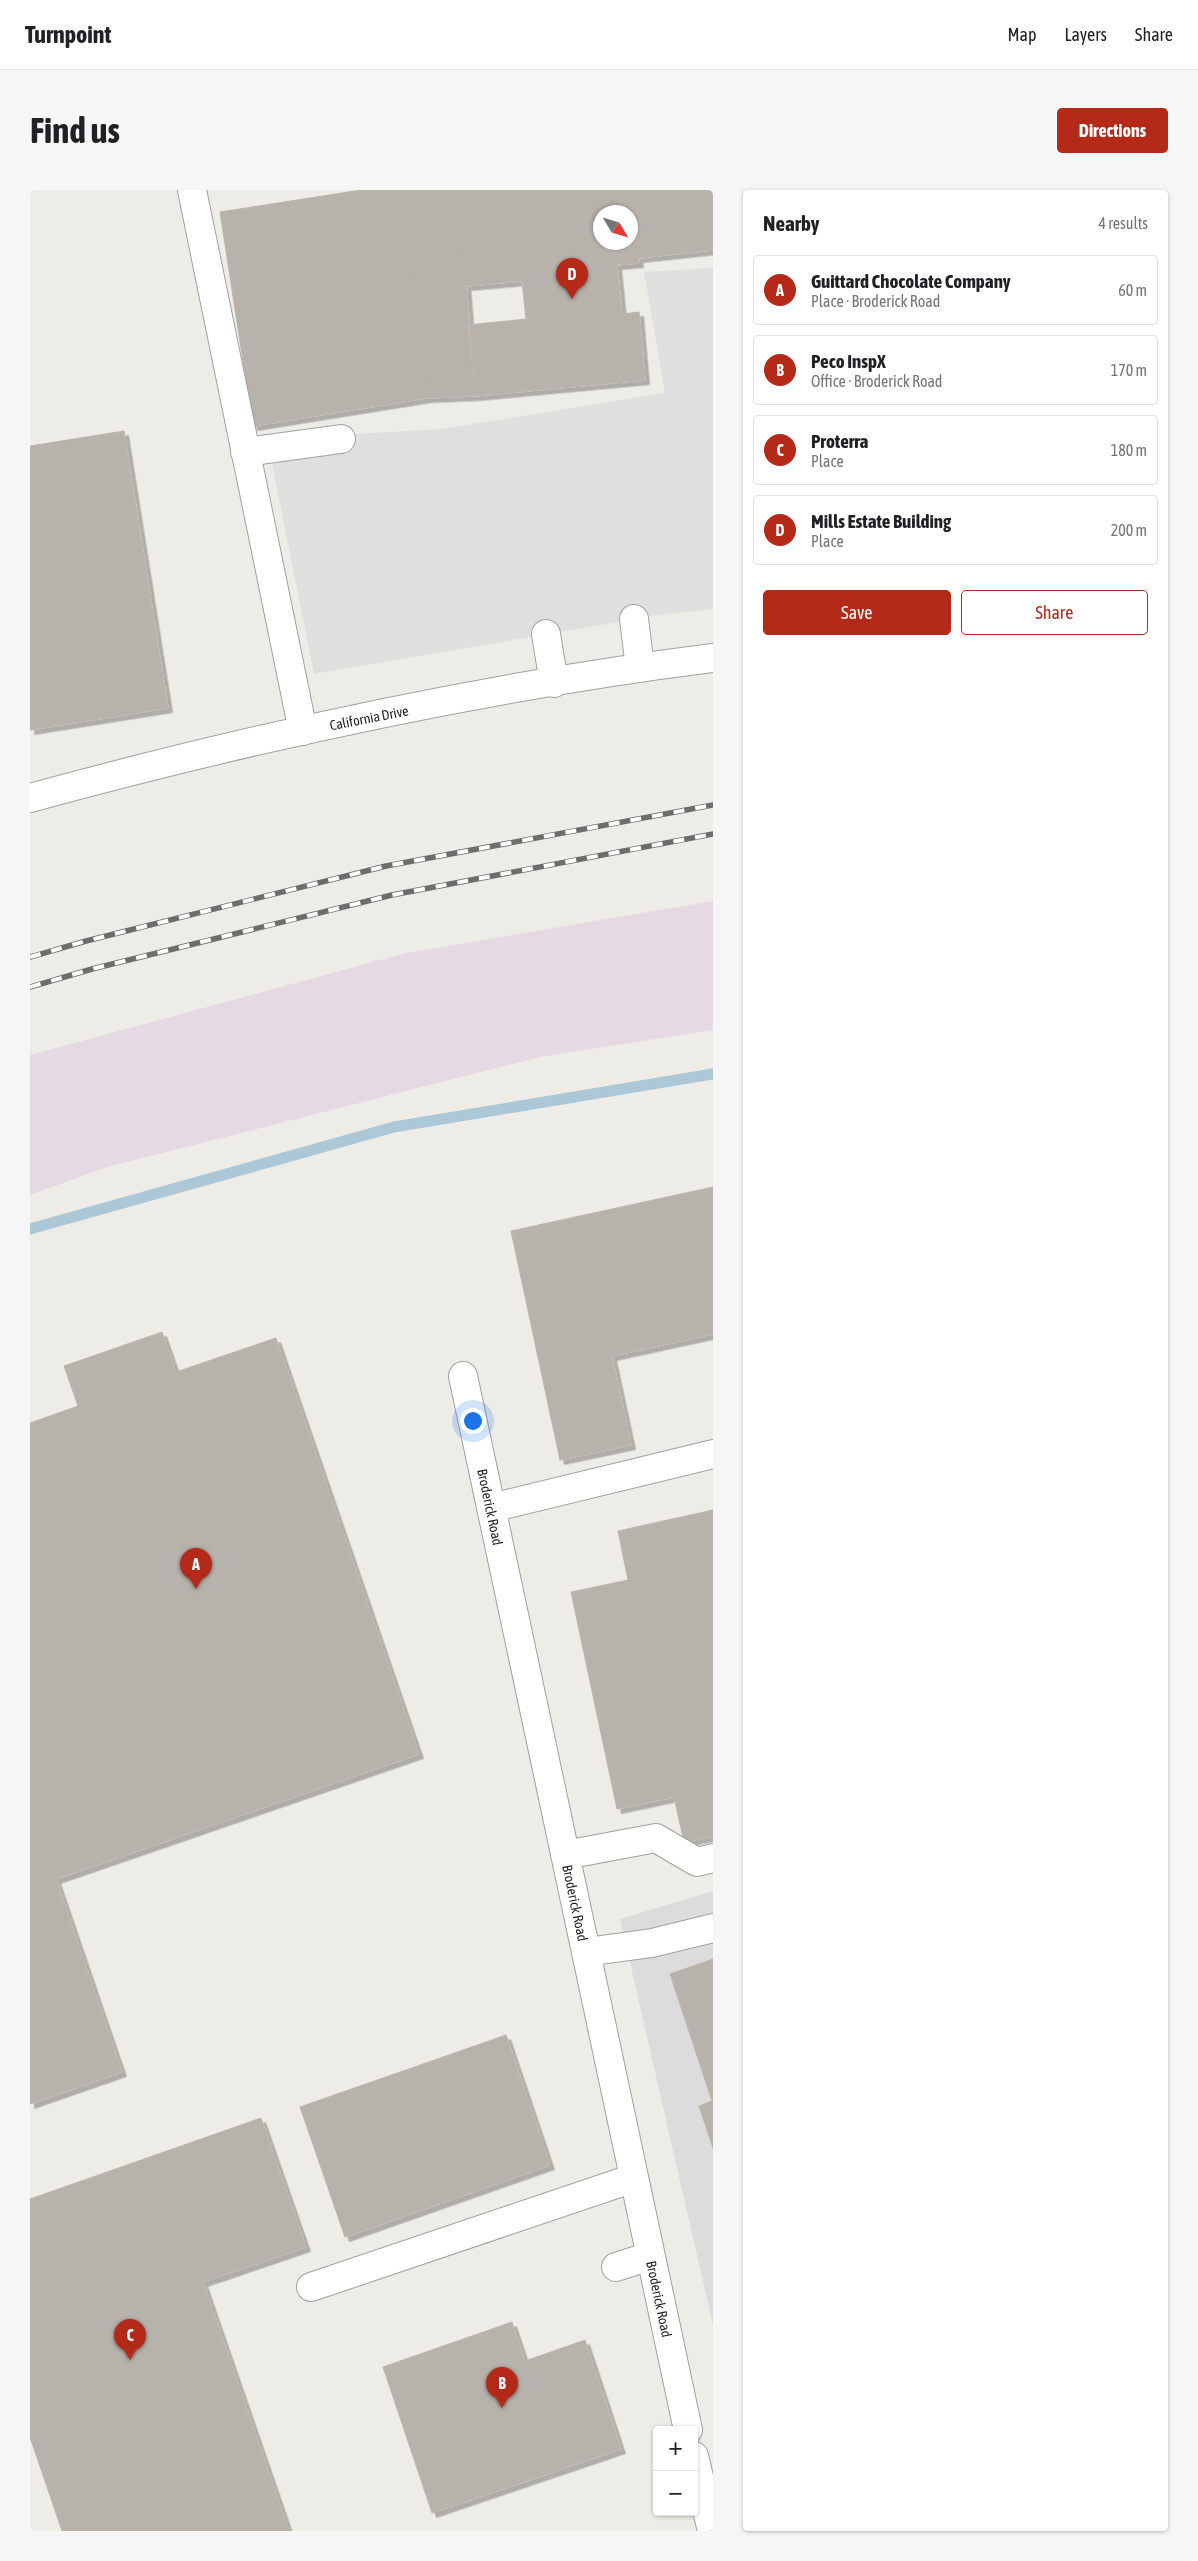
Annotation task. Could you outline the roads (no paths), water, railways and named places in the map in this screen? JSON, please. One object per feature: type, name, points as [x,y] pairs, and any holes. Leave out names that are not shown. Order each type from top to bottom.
[{"type":"street","points":[[192,190],[302,731]]},
{"type":"street","points":[[245,452],[341,439]]},
{"type":"street","points":[[634,619],[640,668]]},
{"type":"street","points":[[546,634],[554,683]]},
{"type":"street","name":"California Drive","points":[[30,798],[120,774],[302,731],[554,683],[713,658]]},
{"type":"street","name":"Broderick Road","points":[[462,1376],[687,2426]]},
{"type":"street","points":[[490,1508],[713,1454]]},
{"type":"street","points":[[565,1855],[656,1838],[697,1862],[713,1858]]},
{"type":"street","points":[[586,1952],[652,1943],[713,1928]]},
{"type":"street","points":[[311,2287],[634,2178]]},
{"type":"street","points":[[616,2267],[650,2256]]},
{"type":"street","points":[[698,2471],[712,2531]]},
{"type":"waterway","points":[[30,1229],[394,1127],[713,1074]]},
{"type":"railway","points":[[30,957],[86,941],[386,866],[713,805]]},
{"type":"railway","points":[[30,987],[92,969],[392,895],[713,834]]},
{"type":"place","name":"Mills Estate Building","points":[[572,299]]},
{"type":"place","name":"Guittard Chocolate Company","points":[[196,1589]]},
{"type":"place","name":"Proterra","points":[[130,2360]]},
{"type":"place","name":"Peco InspX","points":[[502,2408]]}]
